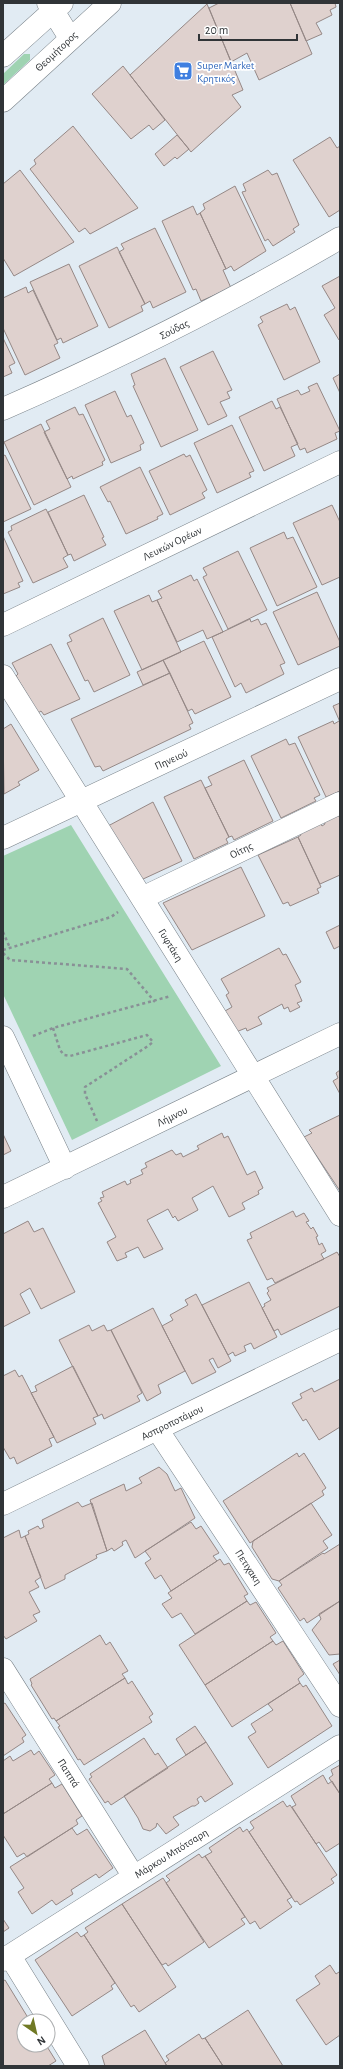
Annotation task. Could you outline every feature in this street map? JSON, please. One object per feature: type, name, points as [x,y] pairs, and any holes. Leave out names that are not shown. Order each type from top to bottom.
[{"type":"street","name":"Θεομήτορος","points":[[3,101],[70,38],[110,3]]},
{"type":"street","points":[[3,56],[54,6],[70,38]]},
{"type":"street","name":"Σούδας","points":[[3,409],[135,349],[274,277],[340,238]]},
{"type":"street","name":"Λευκών Ορέων","points":[[3,624],[340,462]]},
{"type":"street","name":"Γυφτάκη","points":[[3,676],[340,1215]]},
{"type":"street","name":"Πηνειού","points":[[3,838],[340,679]]},
{"type":"street","name":"Οίτης","points":[[142,898],[340,803]]},
{"type":"street","name":"Λήμνου","points":[[3,1197],[340,1034]]},
{"type":"street","points":[[5,1042],[65,1168]]},
{"type":"street","name":"Ασπροποτάμου","points":[[3,1504],[340,1340]]},
{"type":"street","name":"Πετιχακη","points":[[157,1429],[340,1706]]},
{"type":"street","name":"Παππά","points":[[3,1669],[134,1876]]},
{"type":"street","name":"Μάρκου Μπότσαρη","points":[[6,1958],[340,1746]]},
{"type":"street","points":[[6,1958],[78,2066]]},
{"type":"path","points":[[142,898],[111,917],[3,951],[10,960],[127,969],[155,1002]]},
{"type":"path","points":[[3,932],[10,948]]},
{"type":"path","points":[[5,1042],[155,1002],[198,987]]},
{"type":"path","points":[[53,1028],[60,1050],[64,1055],[70,1056],[147,1035],[151,1037],[153,1042],[148,1046],[85,1087],[85,1094],[108,1147]]},
{"type":"green space","points":[[24,54],[30,54],[30,60],[3,85],[3,74]]},
{"type":"green space","points":[[71,825],[221,1066],[72,1140],[3,994],[3,856]]},
{"type":"building","points":[[219,3],[290,3],[312,54],[259,80],[247,53],[231,62],[209,8]]},
{"type":"building","points":[[290,3],[335,3],[336,7],[330,10],[332,15],[316,23],[322,34],[306,41]]},
{"type":"building","points":[[207,4],[243,90],[232,95],[241,107],[191,152],[130,75]]},
{"type":"building","points":[[123,66],[165,120],[153,130],[149,125],[131,139],[92,94]]},
{"type":"building","points":[[73,126],[138,208],[90,234],[85,228],[79,232],[30,169],[36,164],[34,160]]},
{"type":"building","points":[[177,135],[189,149],[177,159],[175,157],[164,166],[155,154]]},
{"type":"building","points":[[330,137],[337,148],[340,146],[340,210],[329,217],[293,160]]},
{"type":"building","points":[[20,170],[74,242],[14,276],[3,258],[3,184]]},
{"type":"building","points":[[268,170],[272,175],[277,173],[299,225],[293,229],[295,232],[273,246],[268,239],[265,241],[242,192],[246,191],[243,184]]},
{"type":"building","points":[[235,186],[266,251],[234,271],[231,266],[226,269],[200,213],[205,209],[203,204]]},
{"type":"building","points":[[193,206],[197,215],[200,213],[226,269],[223,270],[231,288],[201,301],[196,289],[193,290],[162,221]]},
{"type":"building","points":[[155,228],[186,292],[153,308],[150,301],[145,304],[119,252],[124,249],[121,244]]},
{"type":"building","points":[[117,247],[145,304],[141,306],[143,311],[109,328],[79,266]]},
{"type":"building","points":[[69,264],[98,326],[63,343],[61,338],[57,340],[30,282]]},
{"type":"building","points":[[340,276],[339,340],[324,315],[335,308],[322,286]]},
{"type":"building","points":[[26,287],[28,293],[33,290],[58,343],[54,345],[60,358],[25,375],[3,328],[3,298]]},
{"type":"building","points":[[287,304],[290,310],[295,307],[320,362],[284,380],[258,325],[263,322],[260,317]]},
{"type":"building","points":[[3,338],[15,363],[9,366],[12,373],[3,377]]},
{"type":"building","points":[[213,351],[232,390],[227,392],[230,398],[220,402],[227,416],[208,425],[180,367]]},
{"type":"building","points":[[165,358],[198,430],[161,447],[133,386],[135,385],[131,374]]},
{"type":"building","points":[[340,374],[340,393],[333,378]]},
{"type":"building","points":[[317,383],[340,431],[335,433],[337,439],[307,453],[305,448],[300,450],[277,399],[298,390],[301,395],[310,391],[308,387]]},
{"type":"building","points":[[115,391],[127,417],[131,415],[144,443],[140,445],[141,450],[111,463],[85,405]]},
{"type":"building","points":[[272,401],[276,409],[280,407],[298,444],[291,447],[295,456],[264,471],[239,417]]},
{"type":"building","points":[[75,407],[79,415],[83,414],[105,460],[102,462],[103,465],[73,479],[72,476],[67,479],[44,432],[50,429],[46,421]]},
{"type":"building","points":[[41,424],[71,487],[34,505],[4,442]]},
{"type":"building","points":[[232,425],[254,471],[249,473],[251,477],[217,493],[194,443]]},
{"type":"building","points":[[184,454],[186,457],[190,455],[207,490],[202,493],[205,498],[170,515],[149,471]]},
{"type":"building","points":[[5,455],[31,509],[3,522],[3,456]]},
{"type":"building","points":[[140,467],[163,514],[157,517],[158,519],[126,534],[110,501],[108,502],[100,487]]},
{"type":"building","points":[[84,495],[104,537],[102,538],[106,545],[74,561],[71,554],[68,555],[48,512]]},
{"type":"building","points":[[332,505],[340,522],[340,577],[322,585],[293,523]]},
{"type":"building","points":[[46,509],[68,555],[63,558],[68,567],[33,583],[8,532],[12,530],[11,526]]},
{"type":"building","points":[[284,532],[287,539],[293,537],[317,587],[277,606],[250,548]]},
{"type":"building","points":[[3,536],[23,581],[18,583],[20,587],[3,594]]},
{"type":"building","points":[[238,551],[267,610],[228,629],[203,577],[207,575],[203,568]]},
{"type":"building","points":[[191,575],[194,581],[197,579],[223,632],[207,639],[203,630],[177,642],[157,600],[162,598],[158,591]]},
{"type":"building","points":[[317,592],[340,642],[340,646],[298,665],[273,612]]},
{"type":"building","points":[[149,595],[152,602],[157,600],[181,652],[142,670],[114,611]]},
{"type":"building","points":[[103,618],[130,675],[94,692],[88,680],[85,681],[67,643],[72,641],[69,635]]},
{"type":"building","points":[[250,619],[251,622],[258,619],[261,625],[266,623],[285,663],[280,665],[284,674],[246,693],[241,683],[235,687],[212,637]]},
{"type":"building","points":[[204,641],[231,697],[195,714],[192,709],[188,711],[163,660]]},
{"type":"building","points":[[51,644],[80,699],[44,715],[41,711],[38,713],[16,676],[18,674],[12,663]]},
{"type":"building","points":[[163,660],[170,673],[143,685],[137,672]]},
{"type":"building","points":[[170,673],[193,723],[189,725],[191,729],[103,771],[100,766],[95,767],[71,719]]},
{"type":"building","points":[[340,703],[340,722],[333,706]]},
{"type":"building","points":[[333,721],[334,724],[339,721],[340,722],[340,791],[326,797],[298,737]]},
{"type":"building","points":[[11,724],[39,770],[18,782],[20,785],[4,794],[3,729]]},
{"type":"building","points":[[286,739],[289,745],[295,743],[320,795],[314,798],[316,801],[281,818],[251,756]]},
{"type":"building","points":[[244,760],[273,821],[234,840],[232,836],[229,837],[205,788],[212,785],[208,777]]},
{"type":"building","points":[[201,780],[229,837],[226,839],[228,843],[194,859],[164,797]]},
{"type":"building","points":[[153,802],[182,861],[141,880],[108,826]]},
{"type":"building","points":[[338,815],[340,818],[340,875],[320,884],[298,837],[301,835],[300,832],[320,823],[322,826],[325,824],[324,821]]},
{"type":"building","points":[[298,837],[321,887],[317,889],[319,893],[290,906],[288,902],[283,904],[258,855]]},
{"type":"building","points":[[241,867],[265,916],[192,950],[163,903]]},
{"type":"building","points":[[340,925],[340,946],[334,949],[326,932]]},
{"type":"building","points":[[279,948],[283,955],[286,954],[301,982],[295,985],[302,1001],[297,1003],[300,1007],[290,1012],[288,1007],[284,1009],[282,1004],[258,1017],[262,1024],[247,1031],[246,1028],[236,1032],[225,1011],[232,1007],[226,995],[229,993],[221,979]]},
{"type":"building","points":[[340,1070],[340,1094],[333,1081],[338,1078],[336,1073]]},
{"type":"building","points":[[340,1115],[340,1191],[304,1137],[312,1133],[309,1130]]},
{"type":"building","points":[[222,1133],[224,1138],[228,1136],[247,1175],[255,1171],[263,1188],[258,1191],[259,1194],[242,1203],[245,1209],[229,1217],[213,1186],[192,1198],[198,1210],[178,1221],[175,1216],[173,1218],[168,1209],[147,1220],[163,1249],[144,1258],[138,1247],[125,1253],[127,1257],[117,1261],[107,1242],[116,1237],[98,1203],[102,1201],[100,1198],[104,1197],[102,1192],[125,1181],[127,1185],[131,1183],[130,1180],[143,1174],[141,1170],[147,1167],[145,1163],[172,1150],[176,1155],[181,1153],[183,1157],[199,1149],[197,1146]]},
{"type":"building","points":[[3,1134],[11,1151],[3,1155]]},
{"type":"building","points":[[293,1211],[296,1217],[304,1213],[309,1221],[306,1222],[311,1229],[313,1227],[318,1236],[316,1237],[319,1245],[322,1243],[326,1251],[321,1254],[324,1259],[275,1283],[272,1278],[267,1280],[247,1240],[252,1238],[250,1233]]},
{"type":"building","points":[[28,1221],[34,1232],[43,1228],[75,1292],[41,1309],[30,1288],[20,1294],[30,1313],[3,1327],[3,1234]]},
{"type":"building","points":[[337,1252],[340,1257],[340,1306],[281,1335],[278,1329],[274,1331],[262,1308],[265,1306],[264,1304],[271,1300],[267,1293],[269,1291],[267,1288]]},
{"type":"building","points":[[249,1282],[277,1337],[254,1349],[251,1343],[244,1346],[246,1351],[235,1356],[233,1352],[228,1355],[202,1305]]},
{"type":"building","points":[[196,1294],[231,1361],[218,1368],[213,1358],[209,1360],[216,1372],[192,1384],[162,1326],[173,1320],[170,1315],[188,1305],[185,1300]]},
{"type":"building","points":[[153,1308],[185,1371],[158,1385],[161,1393],[147,1401],[111,1330]]},
{"type":"building","points":[[89,1325],[92,1331],[104,1325],[107,1331],[111,1330],[142,1393],[137,1396],[140,1401],[104,1419],[102,1414],[98,1416],[59,1340]]},
{"type":"building","points":[[73,1366],[98,1416],[93,1418],[96,1424],[57,1443],[31,1393],[37,1391],[35,1386]]},
{"type":"building","points":[[15,1370],[19,1377],[22,1375],[54,1437],[49,1439],[52,1446],[17,1464],[14,1457],[10,1459],[3,1447],[3,1376]]},
{"type":"building","points":[[340,1379],[340,1427],[319,1440],[306,1419],[303,1421],[292,1403],[302,1398],[300,1394],[312,1388],[314,1392]]},
{"type":"building","points":[[297,1453],[299,1457],[304,1453],[326,1488],[322,1491],[324,1495],[250,1543],[223,1501]]},
{"type":"building","points":[[159,1467],[167,1474],[175,1491],[181,1488],[195,1518],[135,1558],[126,1540],[122,1542],[123,1545],[114,1551],[112,1548],[107,1551],[90,1500],[124,1484],[126,1491],[142,1483],[139,1478]]},
{"type":"building","points":[[78,1502],[82,1507],[92,1503],[107,1551],[96,1555],[97,1558],[65,1575],[65,1579],[45,1589],[25,1536],[29,1534],[28,1531],[38,1526],[40,1529],[44,1527],[42,1520]]},
{"type":"building","points":[[311,1503],[332,1535],[323,1541],[328,1548],[279,1581],[272,1579],[252,1547],[253,1541]]},
{"type":"building","points":[[191,1522],[196,1529],[201,1526],[219,1553],[213,1556],[217,1561],[171,1591],[161,1575],[155,1579],[145,1563],[151,1559],[145,1551]]},
{"type":"building","points":[[19,1530],[21,1538],[25,1536],[41,1577],[35,1581],[39,1587],[29,1592],[40,1612],[33,1615],[37,1621],[6,1639],[3,1635],[3,1538]]},
{"type":"building","points":[[340,1544],[340,1601],[307,1623],[304,1618],[300,1621],[278,1588],[282,1585],[279,1581]]},
{"type":"building","points":[[220,1559],[224,1565],[229,1563],[248,1594],[244,1596],[247,1601],[195,1634],[181,1613],[172,1618],[162,1604],[172,1598],[168,1593]]},
{"type":"building","points":[[247,1601],[250,1605],[256,1602],[276,1633],[270,1637],[273,1641],[205,1685],[179,1645]]},
{"type":"building","points":[[340,1601],[340,1654],[329,1655],[312,1630],[321,1619],[319,1614]]},
{"type":"building","points":[[100,1635],[106,1645],[110,1642],[128,1671],[122,1674],[125,1678],[56,1721],[54,1718],[52,1719],[31,1685],[30,1679]]},
{"type":"building","points":[[273,1641],[276,1645],[283,1641],[304,1674],[298,1679],[300,1683],[232,1727],[205,1685]]},
{"type":"building","points":[[340,1660],[340,1675],[333,1664]]},
{"type":"building","points":[[125,1678],[128,1684],[132,1681],[153,1714],[149,1717],[152,1722],[84,1765],[80,1759],[78,1760],[58,1727],[60,1726],[56,1721]]},
{"type":"building","points":[[300,1683],[303,1687],[306,1685],[332,1726],[268,1768],[248,1737],[256,1732],[251,1724],[273,1710],[268,1704]]},
{"type":"building","points":[[5,1703],[26,1735],[22,1738],[24,1742],[3,1756],[3,1704]]},
{"type":"building","points":[[195,1726],[206,1742],[186,1755],[176,1739]]},
{"type":"building","points":[[144,1738],[155,1755],[158,1753],[168,1768],[111,1805],[108,1801],[105,1803],[89,1779],[92,1777],[90,1774]]},
{"type":"building","points":[[206,1742],[233,1784],[205,1802],[201,1796],[197,1799],[199,1803],[195,1806],[192,1806],[173,1817],[179,1825],[166,1834],[157,1823],[156,1827],[150,1831],[143,1829],[124,1796]]},
{"type":"building","points":[[31,1750],[34,1755],[39,1751],[55,1775],[49,1779],[52,1783],[3,1814],[3,1761],[10,1756],[13,1761]]},
{"type":"building","points":[[340,1765],[340,1794],[329,1778],[333,1775],[331,1770]]},
{"type":"building","points":[[323,1775],[328,1784],[332,1781],[340,1794],[340,1843],[326,1852],[319,1842],[316,1844],[292,1807],[296,1805],[291,1796]]},
{"type":"building","points":[[52,1783],[55,1788],[62,1784],[82,1816],[76,1820],[78,1824],[27,1857],[24,1853],[17,1857],[3,1835],[3,1814]]},
{"type":"building","points":[[283,1801],[287,1807],[290,1805],[337,1875],[331,1879],[334,1883],[300,1905],[297,1901],[295,1902],[249,1832],[254,1828],[250,1822]]},
{"type":"building","points":[[240,1827],[243,1832],[247,1829],[292,1897],[287,1900],[292,1907],[260,1929],[255,1921],[250,1924],[205,1856],[212,1852],[209,1848]]},
{"type":"building","points":[[72,1828],[77,1835],[87,1829],[113,1868],[99,1878],[96,1874],[71,1890],[73,1894],[56,1905],[52,1900],[32,1914],[18,1892],[24,1888],[10,1867]]},
{"type":"building","points":[[199,1854],[202,1858],[205,1856],[245,1917],[241,1919],[245,1924],[209,1948],[166,1883],[170,1880],[166,1876]]},
{"type":"building","points":[[163,1878],[204,1942],[168,1966],[166,1963],[162,1965],[122,1904]]},
{"type":"building","points":[[122,1904],[176,1987],[139,2012],[134,2005],[131,2007],[84,1935],[88,1932],[85,1928]]},
{"type":"building","points":[[3,1919],[9,1928],[3,1932]]},
{"type":"building","points":[[77,1932],[81,1937],[84,1935],[115,1983],[111,1986],[113,1989],[72,2016],[35,1960]]},
{"type":"building","points":[[330,1965],[336,1974],[339,1972],[340,1974],[340,2035],[326,2045],[296,2000],[320,1984],[315,1976]]},
{"type":"building","points":[[5,1980],[25,2013],[16,2013],[16,2053],[51,2053],[56,2061],[48,2066],[3,2066],[3,1981]]},
{"type":"building","points":[[248,2010],[283,2066],[223,2066],[205,2038]]},
{"type":"building","points":[[145,2030],[167,2066],[105,2066],[102,2056]]},
{"type":"building","points":[[199,2034],[202,2039],[205,2038],[223,2066],[167,2066],[165,2063],[169,2060],[166,2056]]},
{"type":"place","name":"Super Market Κρητικός","points":[[183,71]]}]
